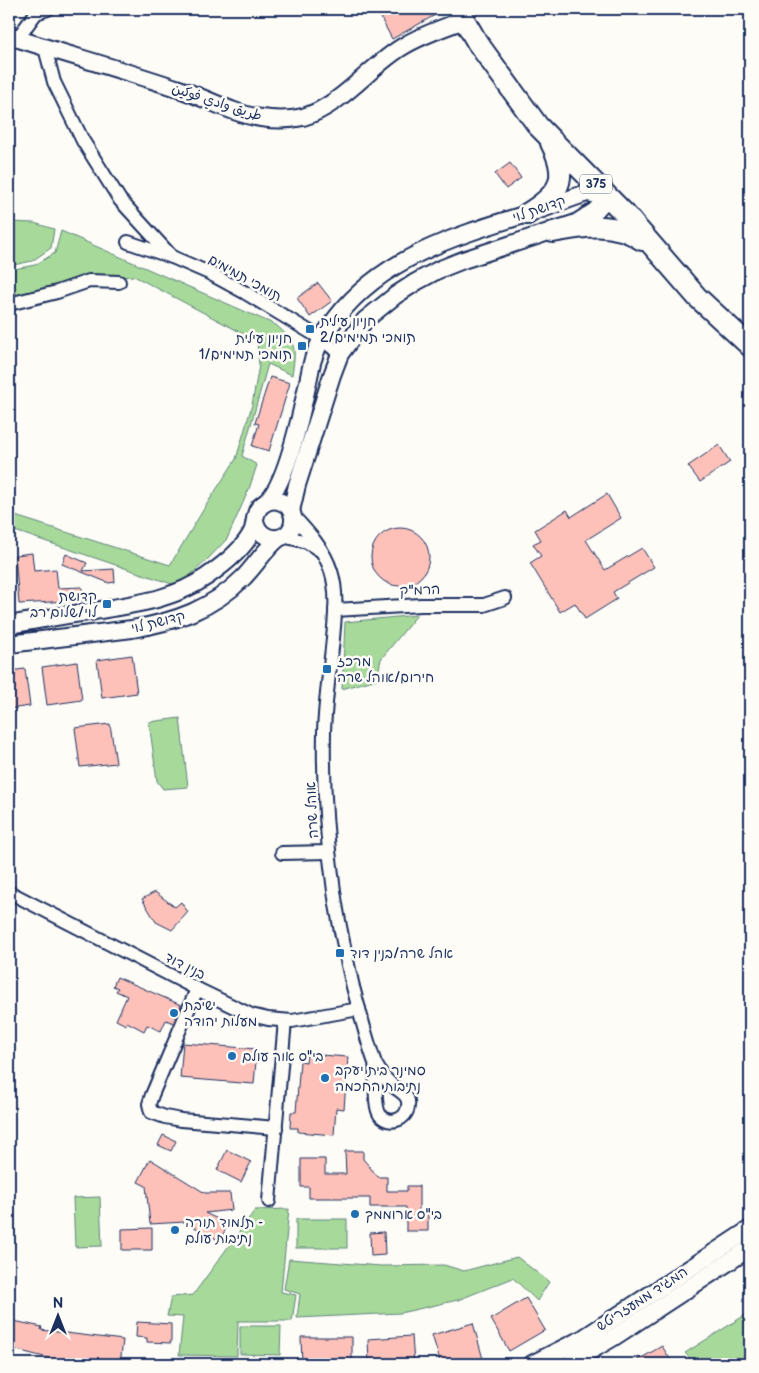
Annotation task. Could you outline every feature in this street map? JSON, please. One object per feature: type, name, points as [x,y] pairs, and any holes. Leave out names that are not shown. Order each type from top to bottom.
[{"type":"main road","name":"375","points":[[461,14],[476,42],[545,133],[608,197],[697,297],[750,346]]},
{"type":"main road","points":[[527,214],[546,202],[556,192],[558,185],[560,165],[545,133]]},
{"type":"main road","points":[[553,232],[582,227],[612,227],[632,233],[655,249]]},
{"type":"street","points":[[13,38],[36,13],[48,9]]},
{"type":"street","name":"طريق وادي فوکين","points":[[13,38],[179,90],[244,114],[260,118],[287,119],[303,117],[331,103],[402,47],[461,14]]},
{"type":"street","points":[[45,48],[54,82],[83,141],[120,200],[172,257]]},
{"type":"street","name":"קדושת לוי","points":[[266,502],[281,478],[307,394],[312,365],[322,339],[329,326],[347,304],[369,284],[404,260],[455,237],[588,193],[608,197]]},
{"type":"street","name":"קדושת לוי","points":[[292,513],[302,468],[340,354],[365,320],[416,282],[463,260],[576,223],[595,211],[608,197]]},
{"type":"street","name":"תומכי תמימים","points":[[128,242],[172,257],[244,292],[322,339],[340,354]]},
{"type":"street","points":[[9,304],[57,292],[89,281],[119,282]]},
{"type":"street","points":[[281,537],[293,526],[292,513],[280,501],[266,502],[257,512],[255,520],[261,533],[269,538],[281,537],[307,542],[322,552]]},
{"type":"street","name":"אוהל שרה","points":[[292,513],[322,552],[332,572],[334,585],[335,610],[324,732],[329,852],[343,943],[359,1009],[375,1063]]},
{"type":"street","name":"קדושת לוי","points":[[9,625],[146,602],[184,590],[210,574],[246,542],[253,530],[255,520]]},
{"type":"street","name":"קדושת לוי","points":[[9,644],[132,630],[190,614],[210,604],[242,579],[271,545],[281,537]]},
{"type":"street","name":"הרמ\"ק","points":[[335,610],[421,605],[484,605],[505,598]]},
{"type":"street","points":[[282,853],[329,852]]},
{"type":"street","name":"בנין דוד","points":[[9,892],[251,1015],[285,1020],[312,1018],[359,1009]]},
{"type":"street","points":[[197,989],[152,1095],[151,1112],[181,1120],[276,1128]]},
{"type":"street","points":[[269,1201],[285,1020]]},
{"type":"street","name":"המגיד ממעזריטש","points":[[532,1364],[582,1338],[750,1229]]},
{"type":"street","name":"המגיד ממעזריטש","points":[[568,1364],[614,1337],[750,1248]]},
{"type":"green space","points":[[9,222],[34,223],[54,229],[51,248],[32,261],[9,266]]},
{"type":"green space","points":[[61,231],[276,325],[288,337],[293,347],[292,375],[268,364],[242,456],[257,465],[249,489],[227,539],[178,586],[9,529],[9,514],[170,565],[236,459],[252,405],[259,365],[257,341],[134,276],[69,281],[9,304],[9,270],[35,265],[55,253]]},
{"type":"green space","points":[[417,615],[381,659],[377,679],[342,689],[345,622]]},
{"type":"green space","points":[[180,718],[188,787],[163,789],[157,781],[149,722]]},
{"type":"green space","points":[[100,1197],[102,1246],[75,1247],[73,1198]]},
{"type":"green space","points":[[289,1209],[281,1292],[296,1295],[292,1321],[238,1321],[237,1356],[179,1355],[183,1317],[167,1316],[171,1297],[193,1295],[255,1210]]},
{"type":"green space","points":[[296,1219],[347,1219],[347,1248],[296,1248]]},
{"type":"green space","points":[[517,1257],[549,1282],[537,1301],[513,1278],[458,1300],[400,1313],[297,1318],[300,1294],[284,1289],[289,1259],[381,1266],[444,1265],[464,1271]]},
{"type":"green space","points":[[750,1312],[750,1364],[695,1364],[685,1353]]},
{"type":"green space","points":[[240,1326],[281,1326],[280,1355],[240,1354]]},
{"type":"building","points":[[376,9],[446,9],[392,39]]},
{"type":"building","points":[[510,163],[521,178],[506,189],[495,174]]},
{"type":"building","points":[[318,283],[332,301],[310,317],[297,298]]},
{"type":"building","points":[[270,377],[290,383],[269,451],[252,446],[259,424],[255,423]]},
{"type":"building","points":[[719,445],[730,462],[700,482],[688,466]]},
{"type":"building","points":[[607,494],[621,518],[586,540],[605,570],[642,548],[654,567],[613,592],[617,599],[585,619],[575,603],[560,612],[530,563],[541,556],[533,544],[541,540],[535,530],[567,510],[571,517]]},
{"type":"building","points":[[400,528],[411,530],[424,541],[429,557],[427,568],[416,581],[400,586],[389,584],[376,573],[371,557],[373,546],[384,533]]},
{"type":"building","points":[[32,553],[34,571],[56,569],[58,588],[82,587],[83,600],[19,604],[15,555]]},
{"type":"building","points":[[66,554],[87,563],[83,571],[114,569],[115,582],[109,583],[62,564]]},
{"type":"building","points":[[132,655],[137,693],[102,698],[97,660]]},
{"type":"building","points":[[77,662],[82,700],[47,705],[42,667]]},
{"type":"building","points":[[25,669],[30,706],[9,709],[9,671]]},
{"type":"building","points":[[110,724],[116,763],[80,767],[75,728]]},
{"type":"building","points":[[155,892],[175,907],[181,902],[188,912],[172,930],[156,922],[142,899]]},
{"type":"building","points":[[117,977],[181,1005],[174,1023],[166,1020],[161,1031],[147,1025],[144,1031],[127,1022],[126,1025],[116,1020],[127,996],[116,991],[118,988],[113,986]]},
{"type":"building","points":[[183,1043],[257,1049],[254,1084],[180,1078]]},
{"type":"building","points":[[307,1054],[348,1057],[344,1109],[336,1108],[334,1135],[298,1132],[298,1128],[290,1128],[291,1112],[296,1112],[300,1061],[306,1062]]},
{"type":"building","points":[[163,1135],[176,1141],[171,1151],[158,1145]]},
{"type":"building","points":[[227,1150],[251,1162],[241,1182],[217,1170]]},
{"type":"building","points":[[345,1151],[363,1151],[363,1159],[378,1177],[387,1177],[387,1191],[407,1191],[407,1186],[419,1186],[419,1213],[428,1213],[428,1231],[406,1231],[406,1207],[370,1207],[370,1198],[309,1198],[309,1187],[301,1187],[301,1159],[325,1159],[325,1174],[346,1174]]},
{"type":"building","points":[[150,1159],[205,1193],[230,1193],[232,1210],[205,1213],[228,1224],[220,1241],[185,1222],[150,1224],[146,1186],[138,1182]]},
{"type":"building","points":[[152,1228],[152,1250],[122,1250],[122,1229]]},
{"type":"building","points":[[384,1232],[385,1255],[371,1256],[370,1233]]},
{"type":"building","points":[[526,1298],[545,1330],[509,1351],[491,1319]]},
{"type":"building","points":[[9,1320],[42,1327],[41,1330],[123,1340],[120,1364],[99,1364],[48,1358],[9,1348]]},
{"type":"building","points":[[137,1322],[171,1324],[171,1343],[147,1342],[147,1338],[136,1337]]},
{"type":"building","points":[[473,1323],[483,1359],[464,1364],[441,1364],[432,1335]]},
{"type":"building","points":[[412,1336],[414,1364],[369,1364],[368,1339]]},
{"type":"building","points":[[301,1337],[352,1337],[352,1364],[302,1364]]},
{"type":"building","points":[[662,1346],[673,1364],[631,1364]]},
{"type":"place","name":"חניון עילית 2/תומכי תמימים","points":[[310,329]]},
{"type":"place","name":"חניון עילית 1/תומכי תמימים","points":[[302,346]]},
{"type":"place","name":"קדושת לוי/שלום רב","points":[[107,604]]},
{"type":"place","name":"מרכז חירום/אוהל שרה","points":[[327,669]]},
{"type":"place","name":"אהל שרה/בנין דוד","points":[[340,953]]},
{"type":"place","name":"ישיבת מעלות יהודה","points":[[174,1013]]},
{"type":"place","name":"בי\"ס אור עולם","points":[[232,1056]]},
{"type":"place","name":"סמינר בית יעקב נתיבות החכמה","points":[[325,1078]]},
{"type":"place","name":"בי\"ס ארוממך","points":[[355,1214]]},
{"type":"place","name":"תלמוד תורה - נתיבות עולם","points":[[175,1230]]}]
